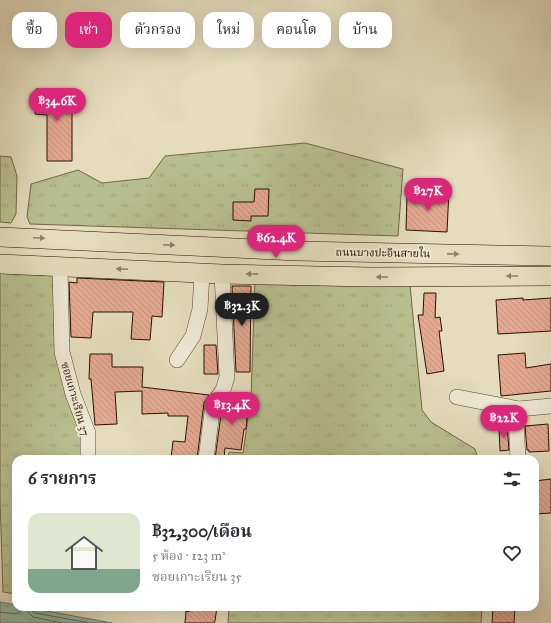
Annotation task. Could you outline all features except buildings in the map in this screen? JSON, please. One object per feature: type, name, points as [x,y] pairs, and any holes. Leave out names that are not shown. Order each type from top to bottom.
[{"type":"main road","name":"ถนนบางปะอินสายใน","points":[[0,237],[298,251],[551,256]]},
{"type":"main road","name":"ถนนบางปะอินสายใน","points":[[0,264],[222,274],[372,277],[551,276]]},
{"type":"street","name":"ซอยเกาะเรียน 37","points":[[60,267],[62,352],[73,394],[88,433],[88,455]]},
{"type":"street","points":[[177,360],[193,336],[200,309],[202,273]]},
{"type":"street","points":[[207,455],[213,404],[223,390],[227,377],[222,274]]},
{"type":"street","points":[[457,397],[520,409],[551,406]]},
{"type":"street","points":[[518,455],[516,420],[520,409]]},
{"type":"green space","points":[[305,143],[403,169],[398,236],[30,224],[27,217],[31,184],[78,170],[102,183],[149,178],[165,156]]},
{"type":"green space","points":[[0,156],[11,157],[17,176],[16,214],[11,223],[0,222]]},
{"type":"green space","points":[[0,271],[51,273],[54,277],[82,431],[82,455],[12,455],[12,593],[3,592],[0,499]]},
{"type":"green space","points":[[255,281],[410,285],[422,410],[431,422],[475,449],[477,455],[229,455],[229,452],[243,453],[251,397]]},
{"type":"green space","points":[[229,611],[482,611],[481,623],[228,623]]},
{"type":"water","points":[[0,602],[12,604],[12,611],[47,611],[112,623],[0,623]]}]
